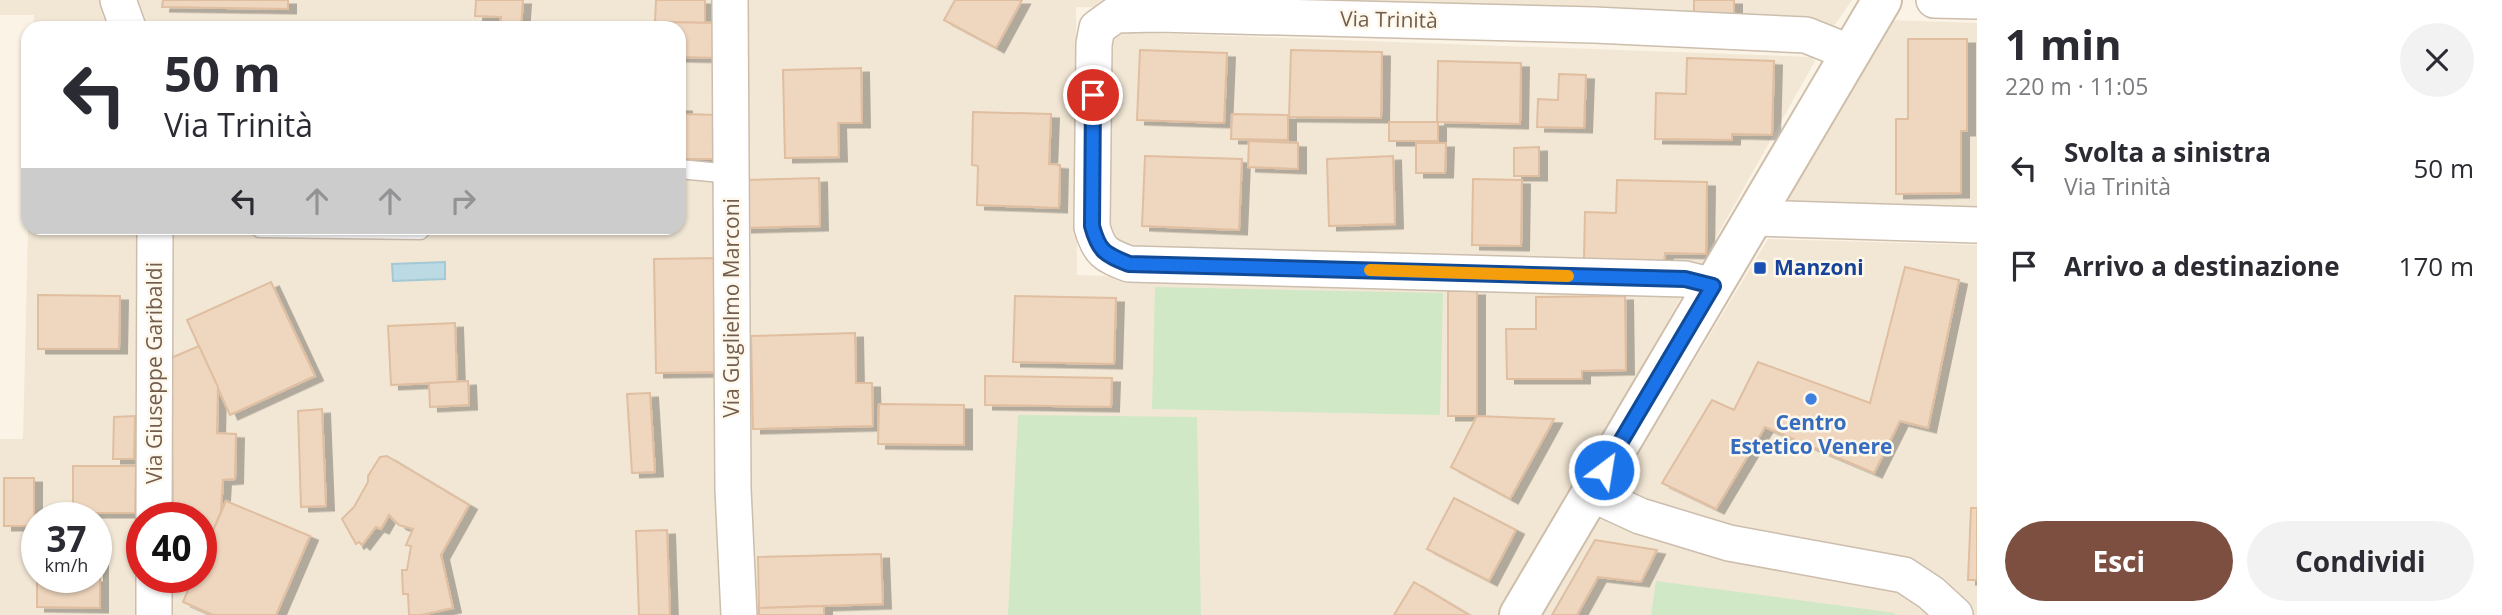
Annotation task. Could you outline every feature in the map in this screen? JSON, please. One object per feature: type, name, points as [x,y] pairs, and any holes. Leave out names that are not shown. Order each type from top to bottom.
[{"type":"street","points":[[118,0],[126,21]]},
{"type":"street","name":"Via Guglielmo Marconi","points":[[730,0],[733,489],[739,615]]},
{"type":"street","points":[[1519,615],[1882,0]]},
{"type":"street","points":[[1934,0],[1977,1]]},
{"type":"street","name":"Via Trinità","points":[[1713,286],[1685,279],[1129,264],[1106,255],[1096,242],[1092,226],[1094,44],[1097,28],[1115,15],[1129,14],[1594,25],[1806,35],[1851,54]]},
{"type":"street","points":[[1754,218],[1977,225]]},
{"type":"street","name":"Via Giuseppe Garibaldi","points":[[154,502],[155,235]]},
{"type":"street","points":[[1590,493],[1640,516],[1729,543],[1904,575],[1931,593],[1955,615]]},
{"type":"street","points":[[154,593],[154,615]]},
{"type":"lane","points":[[686,170],[732,174]]},
{"type":"shaded area","points":[[0,0],[101,0],[108,21],[34,21],[34,15],[0,15]]},
{"type":"shaded area","points":[[129,0],[722,0],[731,615],[159,615],[159,593],[217,593],[217,502],[160,502],[162,235],[686,235],[686,21],[136,21]]},
{"type":"shaded area","points":[[736,0],[1852,0],[1834,26],[1076,7],[1077,275],[1683,294],[1501,615],[751,615]]},
{"type":"shaded area","points":[[1886,20],[1977,23],[1977,215],[1774,208]]},
{"type":"shaded area","points":[[1120,32],[1812,57],[1815,61],[1699,268],[1112,248],[1100,228],[1103,50]]},
{"type":"shaded area","points":[[28,235],[140,235],[139,502],[126,502],[126,593],[139,593],[139,615],[0,615],[0,439],[23,439]]},
{"type":"shaded area","points":[[1768,239],[1977,245],[1977,615],[1540,615]]},
{"type":"green space","points":[[1155,287],[1443,293],[1440,415],[1152,409]]},
{"type":"green space","points":[[1018,415],[1197,417],[1201,615],[1008,615]]},
{"type":"green space","points":[[1656,581],[1895,613],[1895,615],[1651,615]]},
{"type":"water","points":[[445,262],[445,279],[393,281],[392,264]]},
{"type":"building","points":[[163,0],[288,0],[288,9],[162,7]]},
{"type":"building","points":[[476,0],[523,0],[522,21],[501,21],[501,17],[475,16]]},
{"type":"building","points":[[656,0],[705,0],[705,23],[655,21]]},
{"type":"building","points":[[955,0],[1022,0],[996,48],[944,20]]},
{"type":"building","points":[[1694,0],[1734,0],[1734,14],[1694,14]]},
{"type":"building","points":[[686,22],[721,23],[720,58],[686,57]]},
{"type":"building","points":[[1908,39],[1967,39],[1967,131],[1961,131],[1961,193],[1896,194],[1896,119],[1908,119]]},
{"type":"building","points":[[1140,50],[1227,53],[1224,123],[1137,120]]},
{"type":"building","points":[[1291,50],[1382,52],[1381,118],[1289,117]]},
{"type":"building","points":[[1687,58],[1774,61],[1772,135],[1732,134],[1732,140],[1655,139],[1656,93],[1686,94]]},
{"type":"building","points":[[1438,61],[1521,63],[1520,124],[1437,122]]},
{"type":"building","points":[[861,68],[862,123],[838,123],[839,157],[785,158],[783,70]]},
{"type":"building","points":[[1559,74],[1586,75],[1584,128],[1537,127],[1538,99],[1558,100]]},
{"type":"building","points":[[973,112],[1051,114],[1049,164],[1060,165],[1059,208],[977,205],[978,166],[972,165]]},
{"type":"building","points":[[686,114],[717,115],[717,159],[686,159]]},
{"type":"building","points":[[1232,114],[1288,115],[1288,140],[1231,139]]},
{"type":"building","points":[[1389,122],[1438,122],[1438,141],[1389,141]]},
{"type":"building","points":[[1249,141],[1298,143],[1298,169],[1248,167]]},
{"type":"building","points":[[1416,143],[1446,143],[1445,173],[1416,173]]},
{"type":"building","points":[[1539,147],[1539,176],[1514,176],[1514,148]]},
{"type":"building","points":[[1145,156],[1242,159],[1239,230],[1142,226]]},
{"type":"building","points":[[1393,156],[1395,224],[1329,226],[1327,159]]},
{"type":"building","points":[[819,178],[820,226],[744,228],[743,180]]},
{"type":"building","points":[[1473,179],[1522,180],[1521,246],[1472,245]]},
{"type":"building","points":[[1617,180],[1707,182],[1706,254],[1665,253],[1664,262],[1584,259],[1585,212],[1616,213]]},
{"type":"building","points":[[718,258],[721,372],[656,373],[654,259]]},
{"type":"building","points":[[1905,267],[1959,280],[1928,428],[1900,421],[1874,473],[1765,427],[1716,509],[1662,483],[1712,400],[1734,410],[1758,362],[1870,403]]},
{"type":"building","points":[[271,282],[315,376],[230,415],[187,320]]},
{"type":"building","points":[[1448,291],[1477,291],[1477,416],[1448,416]]},
{"type":"building","points":[[38,295],[120,296],[119,349],[38,349]]},
{"type":"building","points":[[1015,296],[1116,298],[1114,364],[1013,362]]},
{"type":"building","points":[[1625,296],[1626,370],[1582,371],[1582,379],[1507,379],[1506,329],[1536,329],[1536,297]]},
{"type":"building","points":[[455,323],[457,382],[391,385],[388,326]]},
{"type":"building","points":[[855,333],[856,383],[872,383],[873,426],[753,429],[751,336]]},
{"type":"building","points":[[199,346],[218,387],[217,433],[236,434],[235,479],[223,480],[221,512],[217,521],[217,502],[173,502],[171,358]]},
{"type":"building","points":[[985,376],[1112,378],[1111,407],[985,405]]},
{"type":"building","points":[[468,381],[469,405],[430,407],[429,383]]},
{"type":"building","points":[[650,393],[655,472],[632,473],[627,394]]},
{"type":"building","points":[[879,404],[964,405],[964,445],[878,444]]},
{"type":"building","points":[[322,409],[326,506],[301,507],[298,411]]},
{"type":"building","points":[[135,416],[134,459],[113,459],[114,417]]},
{"type":"building","points":[[1477,416],[1554,419],[1510,499],[1451,467]]},
{"type":"building","points":[[387,456],[469,505],[441,555],[453,608],[409,615],[408,594],[403,594],[402,570],[407,570],[411,546],[406,545],[413,529],[399,525],[389,515],[381,529],[376,527],[362,545],[359,542],[356,544],[342,519],[354,507],[380,457]]},
{"type":"building","points":[[73,466],[136,466],[135,502],[126,502],[126,513],[112,513],[112,502],[73,502]]},
{"type":"building","points":[[4,478],[34,478],[34,502],[21,502],[21,526],[4,526]]},
{"type":"building","points":[[1454,498],[1516,530],[1489,581],[1427,549]]},
{"type":"building","points":[[226,501],[310,536],[276,615],[213,615],[183,602],[187,593],[217,593],[217,522]]},
{"type":"building","points":[[1971,508],[1977,508],[1977,580],[1968,580]]},
{"type":"building","points":[[667,530],[670,615],[639,615],[636,531]]},
{"type":"building","points":[[1595,540],[1657,550],[1641,582],[1598,577],[1577,615],[1552,615]]},
{"type":"building","points":[[881,554],[883,604],[759,608],[758,557]]},
{"type":"building","points":[[1414,582],[1469,615],[1394,615]]},
{"type":"building","points":[[37,593],[100,593],[100,608],[37,607]]},
{"type":"building","points":[[824,606],[824,615],[759,615],[759,608]]},
{"type":"slow traffic","points":[[1370,270],[1568,276]]},
{"type":"place","name":"Manzoni","points":[[1760,268]]},
{"type":"place","name":"Centro Estetico Venere","points":[[1811,399]]},
{"type":"route","points":[[1093,95],[1092,226],[1096,242],[1106,255],[1129,264],[1685,279],[1713,286],[1604,470]]}]
